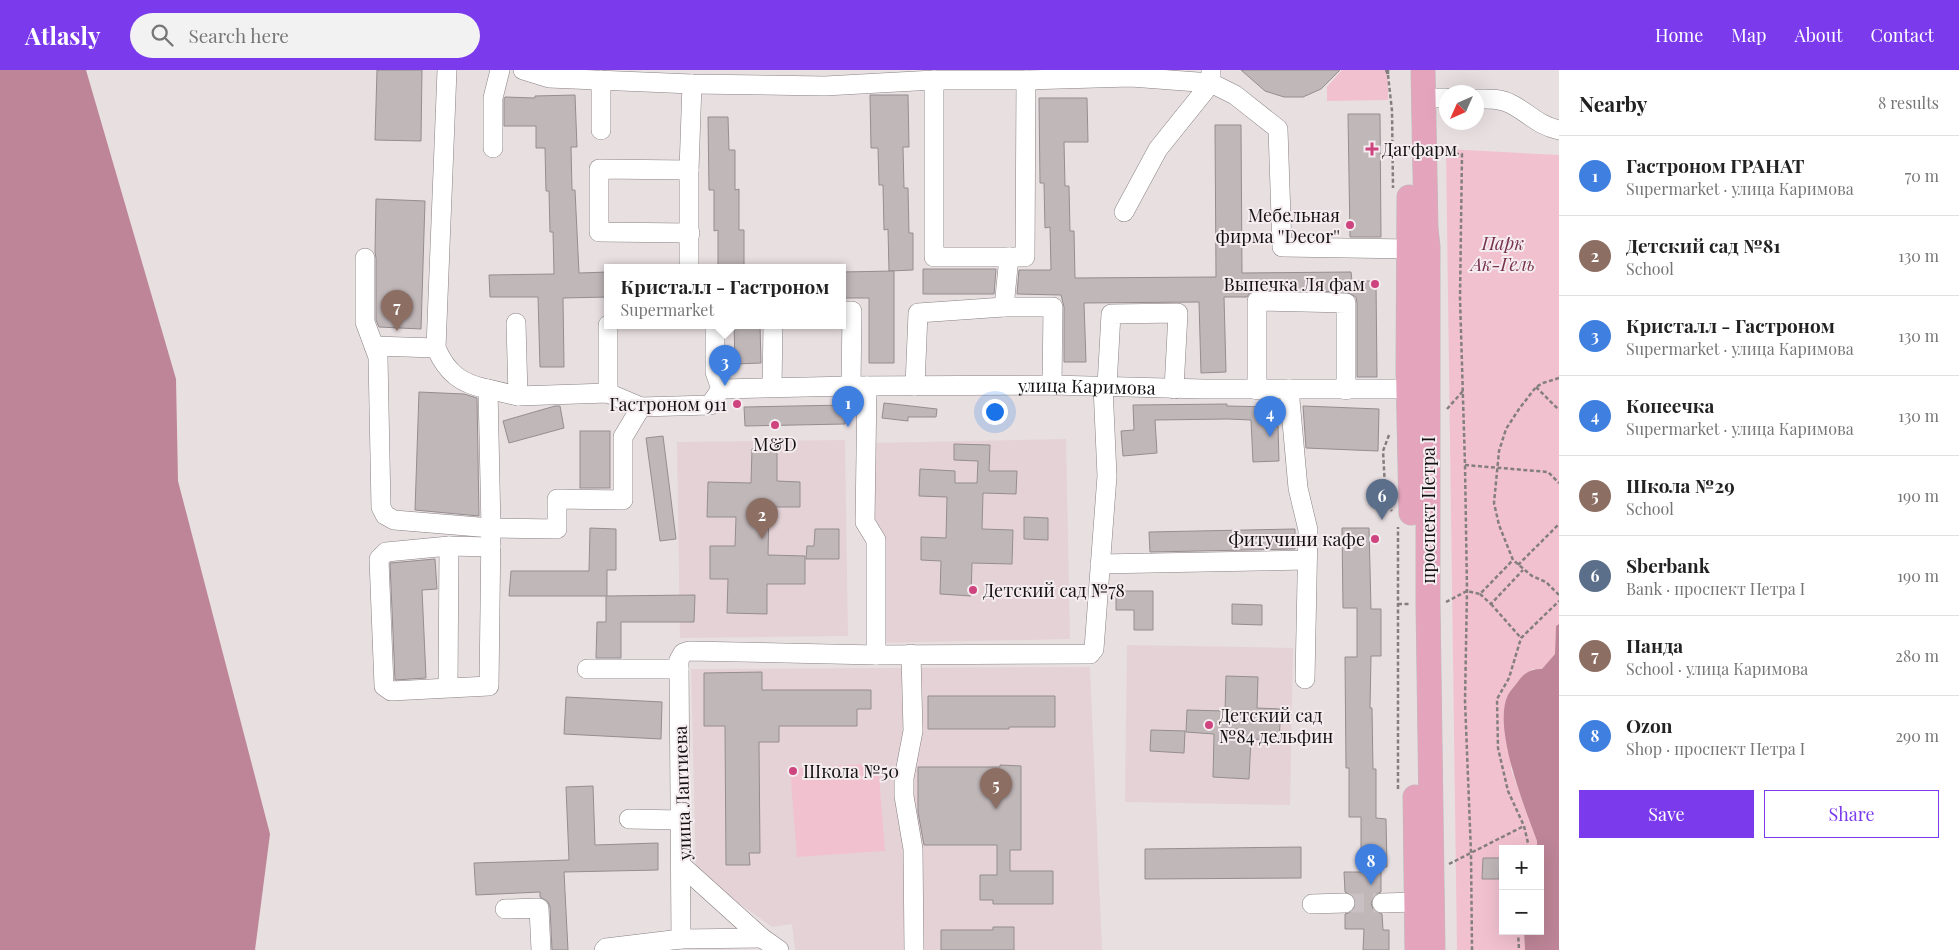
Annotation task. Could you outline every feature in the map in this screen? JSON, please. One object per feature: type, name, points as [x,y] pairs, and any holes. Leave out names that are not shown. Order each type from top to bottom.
[{"type":"main road","name":"проспект Петра I","points":[[1408,70],[1410,249],[1418,389]]},
{"type":"main road","name":"проспект Петра I","points":[[1417,950],[1413,603],[1418,389],[1428,247],[1426,228],[1435,98],[1423,70]]},
{"type":"main road","name":"проспект Петра I","points":[[1413,603],[1433,950]]},
{"type":"street","points":[[447,70],[436,348],[444,364],[456,377],[472,386],[518,396],[608,393],[641,407],[710,405],[721,389],[715,372],[715,329]]},
{"type":"street","points":[[493,148],[493,98],[500,70]]},
{"type":"street","points":[[523,70],[549,78],[692,84],[825,86],[934,80],[1211,77],[1278,128],[1282,247],[1410,249]]},
{"type":"street","points":[[1124,212],[1158,149],[1211,77]]},
{"type":"street","points":[[601,80],[601,130]]},
{"type":"street","points":[[934,80],[934,256],[1025,257],[1026,80]]},
{"type":"street","points":[[689,264],[689,170],[692,84]]},
{"type":"street","points":[[1484,98],[1496,99],[1511,104],[1537,122],[1559,130]]},
{"type":"street","points":[[689,170],[599,169],[599,232],[690,233]]},
{"type":"street","points":[[1004,307],[1009,256]]},
{"type":"street","points":[[365,258],[365,322],[378,357],[381,506],[385,515],[394,520],[491,528],[557,529],[557,499],[623,500],[624,437],[641,407]]},
{"type":"street","points":[[1257,390],[1257,301],[1346,303],[1346,390]]},
{"type":"street","points":[[915,386],[918,313],[1004,307],[1053,307],[1052,385]]},
{"type":"street","points":[[846,311],[852,311],[859,386],[865,522],[876,540],[876,655]]},
{"type":"street","points":[[587,669],[681,661],[689,651],[876,655],[1090,654],[1094,649],[1107,476],[1105,386],[1111,314],[1178,313],[1174,389]]},
{"type":"street","points":[[516,323],[518,396]]},
{"type":"street","points":[[608,329],[608,393]]},
{"type":"street","points":[[772,386],[773,329]]},
{"type":"street","points":[[374,346],[436,348]]},
{"type":"street","name":"улица Каримова","points":[[721,389],[772,386],[1052,385],[1257,390],[1418,389]]},
{"type":"street","points":[[488,389],[491,528],[491,547],[489,686],[391,691],[384,686],[379,559],[386,552],[449,546],[491,547]]},
{"type":"street","points":[[1289,389],[1298,488],[1308,530],[1305,679]]},
{"type":"street","points":[[448,687],[449,546]]},
{"type":"street","points":[[1100,564],[1307,560]]},
{"type":"street","points":[[911,654],[914,731],[904,778],[904,796],[913,849],[914,950]]},
{"type":"street","name":"улица Лаптиева","points":[[681,661],[681,865],[762,938],[779,950]]},
{"type":"street","points":[[629,819],[681,820]]},
{"type":"street","points":[[681,865],[682,939]]},
{"type":"street","points":[[1382,902],[1416,902]]},
{"type":"street","points":[[1312,904],[1345,903]]},
{"type":"street","points":[[505,908],[539,908],[541,950]]},
{"type":"street","points":[[604,950],[606,948],[682,939],[762,938]]},
{"type":"path","points":[[1437,154],[1462,154],[1460,298],[1467,591],[1465,701],[1471,853],[1472,950]]},
{"type":"path","points":[[1559,378],[1543,383],[1536,388],[1506,429],[1499,451],[1494,503],[1499,525],[1513,560],[1523,570],[1546,582],[1559,595]]},
{"type":"path","points":[[1536,388],[1559,410]]},
{"type":"path","points":[[1465,465],[1548,472],[1559,483]]},
{"type":"path","points":[[1518,566],[1559,524]]},
{"type":"path","points":[[1480,594],[1513,560]]},
{"type":"path","points":[[1491,604],[1523,570]]},
{"type":"path","points":[[1413,603],[1442,604],[1467,591],[1480,594],[1521,638]]},
{"type":"path","points":[[1528,845],[1524,826],[1508,791],[1498,748],[1497,699],[1510,678],[1521,638],[1559,600]]},
{"type":"path","points":[[1449,873],[1449,864],[1524,826]]},
{"type":"path","points":[[1518,935],[1519,950]]},
{"type":"shaded area","points":[[0,70],[86,70],[176,379],[178,481],[270,834],[255,950],[0,950]]},
{"type":"shaded area","name":"Детский сад №78","points":[[1066,439],[1070,639],[878,643],[873,443]]},
{"type":"shaded area","points":[[845,440],[848,636],[680,638],[677,442]]},
{"type":"shaded area","points":[[1559,624],[1559,950],[1525,950],[1524,935],[1544,935],[1544,845],[1537,845],[1518,789],[1507,747],[1504,709],[1508,695],[1522,677],[1528,672],[1542,669],[1555,654],[1556,626]]},
{"type":"shaded area","name":"Детский сад №84 дельфин","points":[[1127,645],[1293,648],[1290,805],[1125,802]]},
{"type":"shaded area","points":[[1090,667],[1102,950],[795,950],[792,924],[772,927],[696,872],[691,669]]},
{"type":"green space","points":[[1342,70],[1388,70],[1388,100],[1327,101],[1327,87]]},
{"type":"green space","name":"Парк Ак-Гель","points":[[1446,149],[1559,155],[1559,624],[1556,626],[1555,654],[1542,669],[1532,669],[1511,769],[1537,845],[1499,845],[1499,935],[1524,935],[1525,950],[1457,950]]},
{"type":"green space","points":[[878,763],[885,851],[797,857],[790,769]]},
{"type":"building","points":[[377,70],[422,70],[421,141],[375,140]]},
{"type":"building","points":[[1241,70],[1340,70],[1321,89],[1303,97],[1284,97],[1265,91]]},
{"type":"building","points":[[575,95],[577,147],[571,147],[572,190],[575,190],[579,273],[604,272],[604,297],[563,298],[564,367],[540,367],[538,297],[490,297],[489,275],[554,274],[553,232],[550,232],[549,191],[546,191],[545,148],[536,148],[536,126],[504,126],[505,97],[535,98],[535,96]]},
{"type":"building","points":[[870,95],[908,95],[909,147],[903,147],[904,188],[908,188],[909,233],[913,233],[913,270],[889,271],[888,229],[884,230],[883,185],[879,185],[878,148],[871,148]]},
{"type":"building","points":[[1039,98],[1087,98],[1088,142],[1064,142],[1065,186],[1069,186],[1070,231],[1074,231],[1075,278],[1216,277],[1215,125],[1241,125],[1242,273],[1351,272],[1352,281],[1376,281],[1377,377],[1357,377],[1357,303],[1356,297],[1346,292],[1257,290],[1251,291],[1247,297],[1224,297],[1226,372],[1201,373],[1199,302],[1084,303],[1086,362],[1064,362],[1064,307],[1061,295],[1017,294],[1019,270],[1051,270],[1050,227],[1045,228],[1044,183],[1040,183]]},
{"type":"building","points":[[1348,114],[1380,114],[1381,237],[1350,237]]},
{"type":"building","points":[[708,117],[728,117],[729,150],[735,150],[735,190],[739,189],[739,230],[744,230],[744,264],[718,264],[718,230],[714,231],[714,190],[709,190]]},
{"type":"building","points":[[376,199],[425,201],[421,329],[379,327],[376,320]]},
{"type":"building","points":[[923,269],[996,269],[994,294],[923,294]]},
{"type":"building","points":[[894,271],[894,363],[869,363],[869,298],[846,298],[846,272]]},
{"type":"building","points":[[734,329],[760,329],[761,363],[735,364]]},
{"type":"building","points":[[419,392],[464,394],[477,398],[479,516],[415,510]]},
{"type":"building","points":[[884,403],[937,409],[936,417],[908,417],[908,421],[882,418]]},
{"type":"building","points":[[1227,404],[1227,406],[1273,407],[1273,426],[1278,426],[1279,461],[1253,462],[1251,420],[1228,419],[1155,420],[1157,453],[1123,456],[1121,431],[1134,430],[1133,405]]},
{"type":"building","points":[[845,405],[845,424],[745,426],[744,407]]},
{"type":"building","points":[[560,406],[564,428],[509,443],[503,421]]},
{"type":"building","points":[[1303,406],[1379,409],[1378,451],[1306,448]]},
{"type":"building","points":[[580,431],[610,431],[610,488],[580,488]]},
{"type":"building","points":[[663,436],[676,539],[660,541],[646,438]]},
{"type":"building","points":[[954,444],[990,445],[989,471],[1017,471],[1016,494],[983,493],[982,529],[1013,530],[1012,564],[972,563],[971,596],[940,594],[941,561],[921,560],[921,537],[946,538],[947,497],[919,496],[920,469],[955,471],[955,483],[977,483],[978,461],[954,460]]},
{"type":"building","points":[[752,449],[777,450],[777,481],[800,482],[800,507],[769,507],[768,555],[805,556],[805,584],[767,584],[767,614],[727,613],[728,579],[710,579],[710,546],[735,546],[736,517],[707,517],[708,482],[751,483]]},
{"type":"building","points":[[1024,517],[1048,518],[1048,540],[1024,539]]},
{"type":"building","points":[[590,528],[616,529],[616,570],[607,570],[607,596],[695,595],[694,622],[621,622],[621,658],[596,658],[597,622],[606,622],[606,596],[509,596],[511,571],[589,571]]},
{"type":"building","points":[[1342,528],[1369,528],[1371,609],[1381,609],[1381,656],[1371,656],[1370,708],[1372,708],[1373,769],[1376,769],[1376,818],[1386,819],[1387,867],[1381,867],[1381,892],[1376,894],[1371,903],[1373,909],[1382,914],[1383,930],[1389,930],[1389,950],[1363,950],[1364,929],[1345,929],[1345,914],[1351,912],[1356,903],[1354,897],[1345,892],[1344,872],[1361,872],[1361,817],[1349,817],[1349,768],[1346,768],[1345,657],[1357,657],[1357,608],[1343,608]]},
{"type":"building","points":[[815,529],[839,529],[839,559],[806,559],[807,546],[814,546]]},
{"type":"building","points":[[1295,529],[1295,549],[1150,552],[1149,532]]},
{"type":"building","points":[[435,559],[437,589],[422,590],[426,678],[395,680],[390,563]]},
{"type":"building","points":[[1116,591],[1153,591],[1153,630],[1134,630],[1134,610],[1116,610]]},
{"type":"building","points":[[1232,604],[1262,605],[1262,625],[1232,624]]},
{"type":"building","points":[[762,672],[762,690],[871,690],[871,709],[857,709],[857,726],[779,726],[779,742],[759,742],[760,853],[749,853],[750,865],[726,865],[725,726],[704,726],[704,673]]},
{"type":"building","points":[[1226,676],[1258,677],[1257,708],[1281,709],[1279,740],[1251,739],[1249,779],[1213,777],[1214,734],[1186,732],[1187,710],[1225,711]]},
{"type":"building","points":[[928,696],[1055,696],[1055,727],[928,729]]},
{"type":"building","points":[[566,697],[662,702],[661,739],[564,734]]},
{"type":"building","points":[[1151,730],[1185,731],[1184,753],[1150,751]]},
{"type":"building","points":[[1000,765],[1021,766],[1021,850],[1010,850],[1010,871],[1053,871],[1053,904],[993,904],[993,900],[980,900],[980,875],[997,875],[997,845],[924,845],[918,812],[918,767],[1000,767]]},
{"type":"building","points":[[593,786],[595,845],[658,843],[658,870],[564,872],[568,950],[552,950],[550,907],[548,902],[540,897],[540,892],[476,895],[474,863],[569,860],[566,787]]},
{"type":"building","points":[[1301,847],[1301,878],[1145,879],[1145,849]]},
{"type":"building","points":[[1483,858],[1499,858],[1499,879],[1482,879]]},
{"type":"building","points":[[993,927],[1014,927],[1014,950],[941,950],[941,930],[993,930]]},
{"type":"tunnel","points":[[1345,903],[1382,903]]},
{"type":"place","name":"Дагфарм","points":[[1372,149]]},
{"type":"place","name":"Мебельная фирма ''Decor''","points":[[1350,225]]},
{"type":"place","name":"Выпечка Ля фам","points":[[1375,284]]},
{"type":"place","name":"Панда","points":[[397,331]]},
{"type":"place","name":"Кристалл - Гастроном","points":[[725,386]]},
{"type":"place","name":"Гастроном 911","points":[[737,404]]},
{"type":"place","name":"M&D","points":[[775,425]]},
{"type":"place","name":"Гастроном ГРАНАТ","points":[[848,427]]},
{"type":"place","name":"Копеечка","points":[[1270,437]]},
{"type":"place","name":"Sberbank","points":[[1382,520]]},
{"type":"place","name":"Детский сад №81","points":[[762,539]]},
{"type":"place","name":"Фитучини кафе","points":[[1375,539]]},
{"type":"place","name":"Детский сад №78","points":[[973,590]]},
{"type":"place","name":"Детский сад №84 дельфин","points":[[1209,725]]},
{"type":"place","name":"Школа №50","points":[[793,771]]},
{"type":"place","name":"Школа №29","points":[[996,809]]},
{"type":"place","name":"Ozon","points":[[1371,885]]}]
